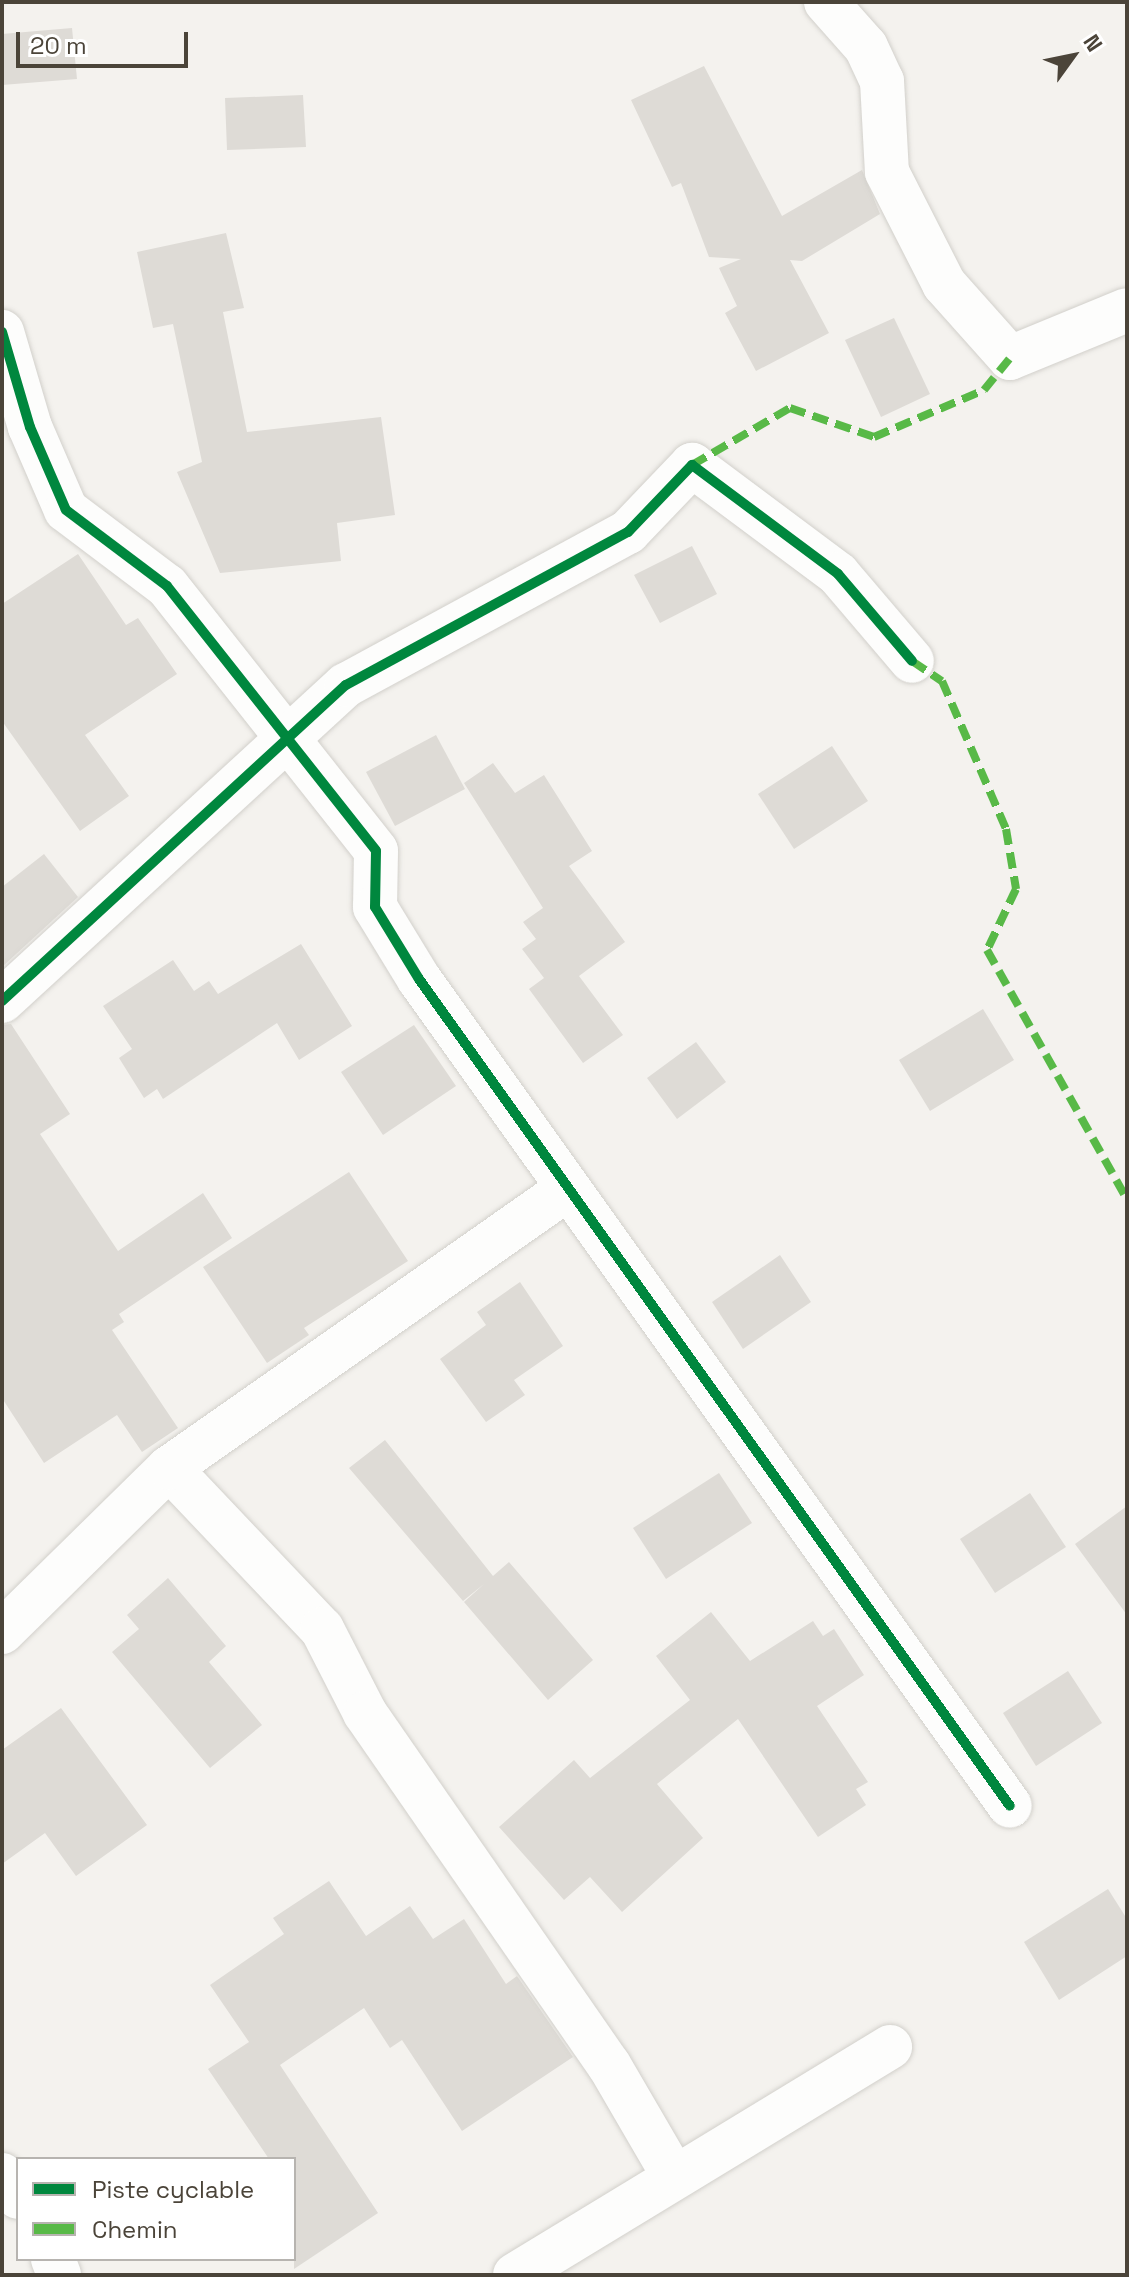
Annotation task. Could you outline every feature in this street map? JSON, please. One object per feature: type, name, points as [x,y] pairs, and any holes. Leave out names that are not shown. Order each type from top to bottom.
[{"type":"street","points":[[826,2],[866,47],[882,81],[887,172],[944,284],[1010,358],[1127,310]]},
{"type":"street","points":[[2,332],[30,427],[66,510],[167,586],[294,739],[376,851],[375,907],[411,967],[1010,1806]]},
{"type":"street","points":[[2,1001],[189,825],[294,739],[346,685],[628,532],[692,465],[838,574],[912,661]]},
{"type":"street","points":[[2,1632],[169,1468],[567,1189]]},
{"type":"street","points":[[169,1468],[322,1629],[365,1713],[609,2065],[673,2175]]},
{"type":"street","points":[[515,2275],[591,2223],[638,2205],[673,2175],[890,2047]]},
{"type":"street","points":[[2,2175],[16,2194]]},
{"type":"building","points":[[72,28],[77,79],[2,85],[2,34]]},
{"type":"building","points":[[704,66],[782,216],[862,170],[880,214],[802,261],[790,260],[829,333],[756,371],[725,313],[737,306],[719,268],[741,259],[709,257],[681,183],[672,187],[631,100]]},
{"type":"building","points":[[303,95],[306,147],[227,150],[225,98]]},
{"type":"building","points":[[226,233],[244,308],[223,312],[247,432],[381,417],[395,515],[337,523],[341,561],[220,573],[177,472],[202,462],[173,324],[153,328],[137,252]]},
{"type":"building","points":[[894,318],[930,394],[881,417],[845,340]]},
{"type":"building","points":[[692,546],[717,594],[660,623],[634,575]]},
{"type":"building","points":[[78,554],[126,625],[138,618],[177,674],[85,735],[129,796],[80,831],[2,721],[2,604]]},
{"type":"building","points":[[436,735],[465,789],[395,826],[366,772]]},
{"type":"building","points":[[832,746],[868,801],[794,849],[758,794]]},
{"type":"building","points":[[493,763],[515,793],[544,775],[592,851],[569,866],[625,942],[579,976],[623,1035],[583,1063],[529,989],[544,978],[522,949],[536,939],[523,922],[543,908],[464,783]]},
{"type":"building","points":[[44,854],[78,897],[2,967],[2,887]]},
{"type":"building","points":[[301,944],[352,1026],[299,1060],[277,1023],[163,1099],[157,1089],[144,1098],[119,1058],[132,1049],[103,1006],[173,960],[194,991],[209,981],[218,994]]},
{"type":"building","points":[[983,1009],[1014,1060],[930,1111],[899,1060]]},
{"type":"building","points":[[11,1024],[70,1114],[40,1134],[118,1251],[203,1193],[232,1238],[119,1314],[124,1322],[112,1330],[178,1428],[142,1452],[117,1415],[44,1463],[2,1398],[2,1025]]},
{"type":"building","points":[[414,1025],[456,1086],[383,1135],[341,1072]]},
{"type":"building","points":[[696,1042],[726,1082],[677,1119],[647,1078]]},
{"type":"building","points":[[349,1172],[408,1261],[304,1328],[309,1335],[267,1363],[203,1267]]},
{"type":"building","points":[[780,1255],[811,1302],[743,1349],[712,1302]]},
{"type":"building","points":[[520,1282],[563,1346],[514,1380],[525,1395],[486,1422],[440,1359],[486,1325],[477,1312]]},
{"type":"building","points":[[385,1440],[493,1576],[509,1562],[593,1660],[548,1700],[464,1602],[484,1584],[463,1601],[349,1468]]},
{"type":"building","points":[[719,1473],[752,1523],[666,1579],[633,1528]]},
{"type":"building","points":[[1030,1493],[1066,1547],[995,1593],[960,1539]]},
{"type":"building","points":[[1127,1506],[1127,1615],[1075,1544]]},
{"type":"building","points":[[168,1578],[226,1646],[209,1662],[262,1725],[210,1768],[112,1652],[139,1629],[127,1615]]},
{"type":"building","points":[[711,1612],[750,1661],[813,1621],[823,1636],[834,1629],[864,1675],[817,1706],[868,1782],[856,1789],[866,1805],[818,1837],[738,1719],[657,1784],[703,1838],[622,1912],[590,1877],[564,1900],[499,1827],[574,1760],[590,1778],[690,1700],[656,1656]]},
{"type":"building","points":[[1068,1671],[1102,1723],[1036,1766],[1003,1713]]},
{"type":"building","points":[[61,1708],[147,1825],[76,1876],[45,1833],[2,1864],[2,1750]]},
{"type":"building","points":[[329,1881],[366,1936],[410,1906],[433,1939],[464,1919],[506,1984],[517,1976],[573,2057],[462,2131],[402,2040],[390,2048],[364,2008],[280,2065],[378,2213],[294,2269],[296,2157],[268,2157],[208,2069],[249,2042],[210,1985],[284,1934],[273,1918]]},
{"type":"building","points":[[1108,1889],[1127,1919],[1127,1956],[1059,2000],[1024,1942]]},
{"type":"marked path","points":[[692,465],[790,408],[874,437],[984,390],[1010,358]]},
{"type":"marked path","points":[[912,661],[942,681],[1006,829],[1016,889],[987,950],[1127,1199]]},
{"type":"cycle path","points":[[2,332],[30,427],[66,510],[167,586],[376,851],[375,907],[419,979],[1010,1806]]},
{"type":"cycle path","points":[[2,1001],[346,685],[628,532],[692,465],[838,574],[912,661]]}]
